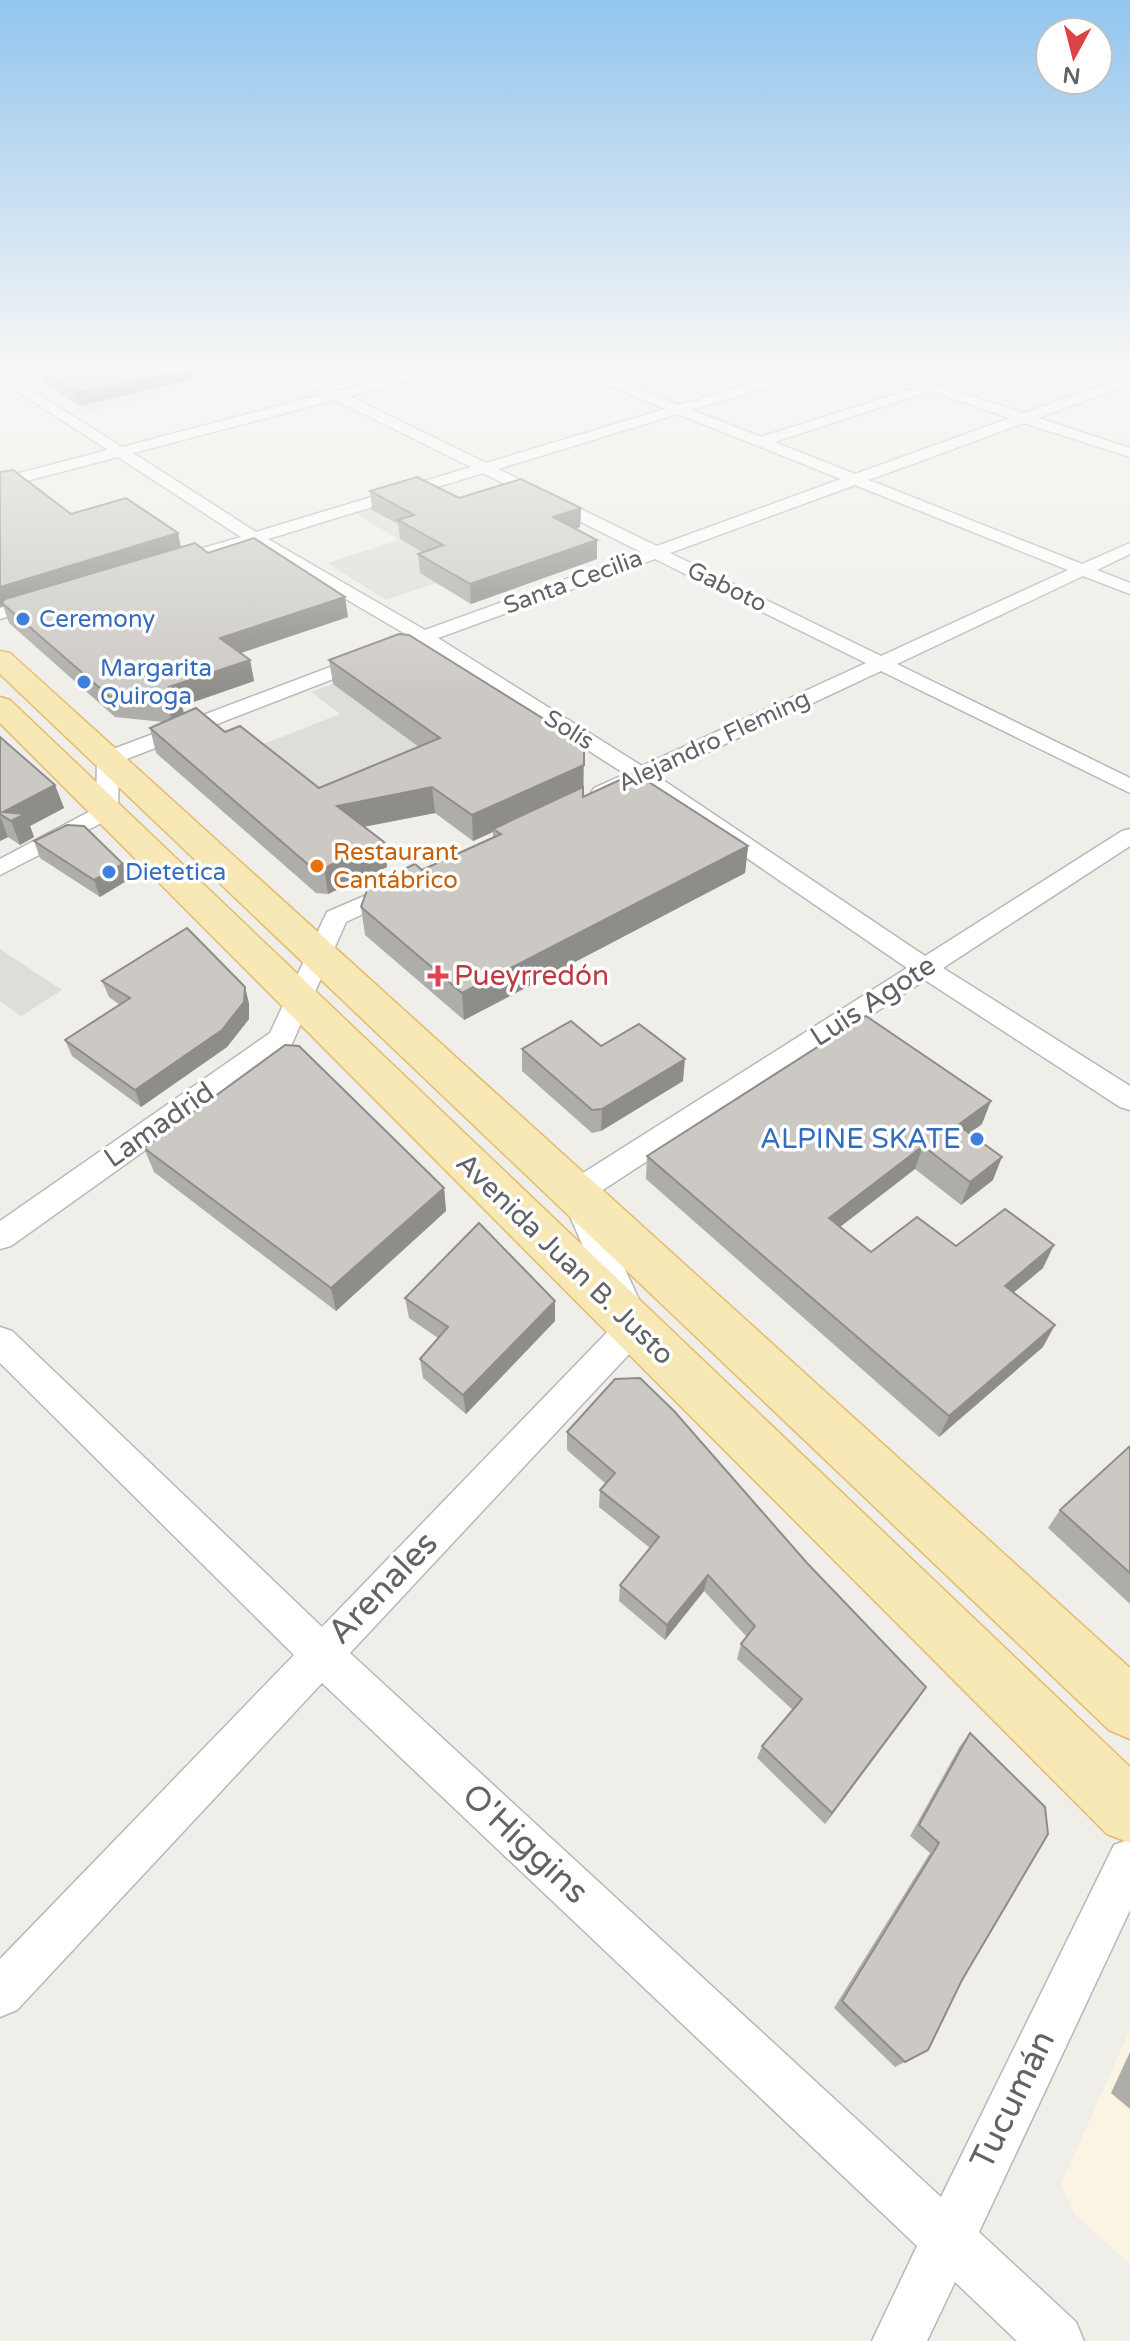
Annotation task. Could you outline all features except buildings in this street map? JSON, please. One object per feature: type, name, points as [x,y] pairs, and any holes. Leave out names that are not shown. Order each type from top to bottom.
[{"type":"main road","name":"Avenida Juan B. Justo","points":[[0,659],[319,955],[595,1179],[1130,1709]]},
{"type":"main road","name":"Avenida Juan B. Justo","points":[[0,706],[1130,1811]]},
{"type":"street","points":[[0,483],[20,477]]},
{"type":"street","name":"Solís","points":[[159,477],[254,538],[423,637],[641,775],[925,968],[1130,1100]]},
{"type":"street","points":[[149,569],[454,477]]},
{"type":"street","name":"Gaboto","points":[[503,477],[1130,786]]},
{"type":"street","points":[[850,477],[1130,589]]},
{"type":"street","name":"Santa Cecilia","points":[[108,759],[423,637],[859,477]]},
{"type":"street","name":"Alejandro Fleming","points":[[583,802],[1130,548]]},
{"type":"street","points":[[0,614],[60,596]]},
{"type":"street","points":[[0,868],[107,811],[108,759]]},
{"type":"street","name":"Luis Agote","points":[[595,1179],[1130,836]]},
{"type":"street","points":[[319,955],[336,917],[423,877]]},
{"type":"street","name":"Lamadrid","points":[[0,1237],[281,1039],[319,955]]},
{"type":"street","points":[[595,1179],[634,1326]]},
{"type":"street","name":"Arenales","points":[[0,1993],[634,1326]]},
{"type":"street","name":"O'Higgins","points":[[0,1341],[320,1653],[1057,2341]]},
{"type":"street","name":"Tucumán","points":[[899,2341],[1130,1861]]},
{"type":"shaded area","points":[[415,494],[459,517],[521,498],[580,527],[554,537],[597,559],[471,604],[436,583],[386,600],[327,563],[399,540],[354,512]]},
{"type":"shaded area","points":[[401,659],[442,763],[324,814],[246,751],[340,714],[311,692]]},
{"type":"shaded area","points":[[0,949],[62,990],[21,1016],[0,1001]]},
{"type":"shaded area","points":[[1130,2030],[1130,2264],[1075,2215],[1061,2184]]},
{"type":"place","name":"Ceremony","points":[[23,619]]},
{"type":"place","name":"Margarita Quiroga","points":[[84,682]]},
{"type":"place","name":"Restaurant Cantábrico","points":[[317,866]]},
{"type":"place","name":"Dietetica","points":[[109,872]]},
{"type":"place","name":"Pueyrredón","points":[[438,976]]},
{"type":"place","name":"ALPINE SKATE","points":[[977,1139]]}]
